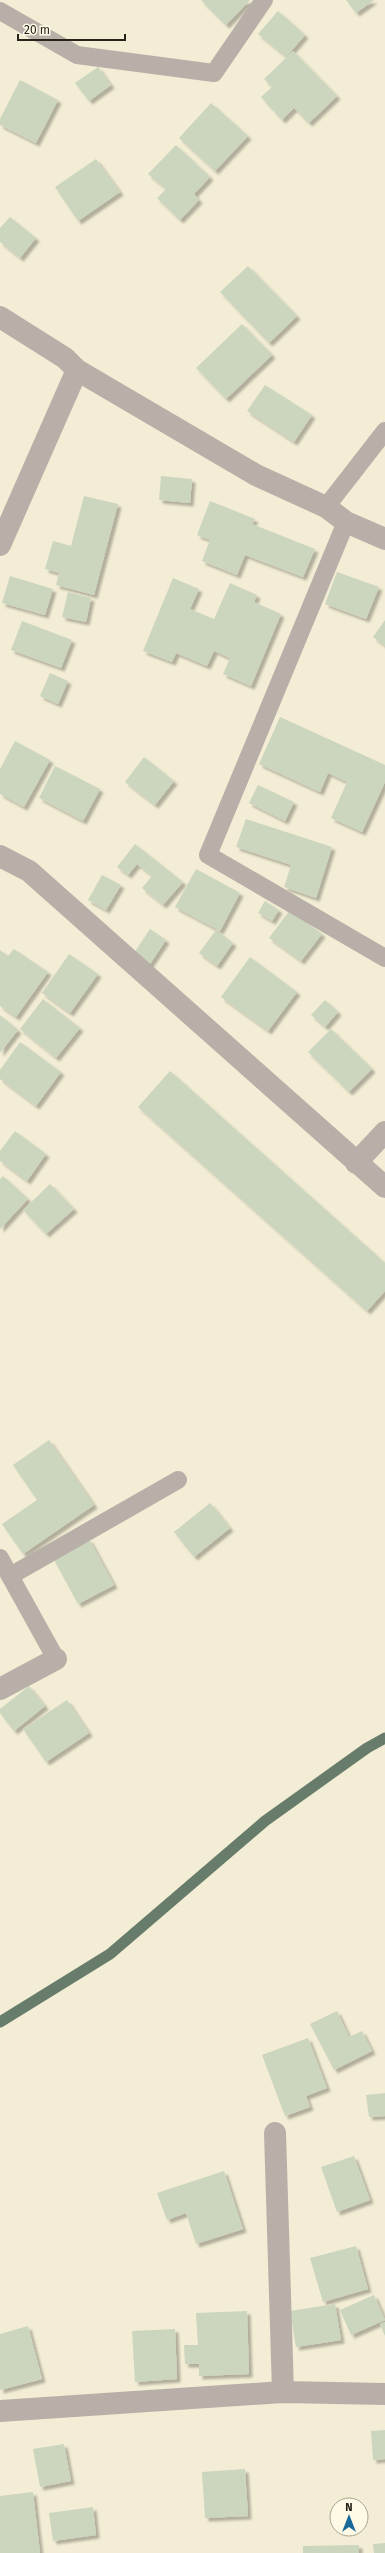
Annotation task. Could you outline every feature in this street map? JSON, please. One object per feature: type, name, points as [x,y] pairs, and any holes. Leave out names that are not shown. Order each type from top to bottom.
[{"type":"street","points":[[0,317],[65,358],[77,370],[256,475],[326,507],[346,522],[385,539]]},
{"type":"street","points":[[0,546],[77,370]]},
{"type":"street","points":[[0,856],[28,871],[356,1163],[385,1187]]},
{"type":"street","points":[[356,1163],[385,1132]]},
{"type":"street","points":[[0,1689],[56,1659]]},
{"type":"street","points":[[275,2133],[283,2392]]},
{"type":"street","points":[[0,2411],[283,2392],[385,2394]]},
{"type":"lane","points":[[0,11],[77,55],[214,73],[264,0]]},
{"type":"lane","points":[[326,507],[385,431]]},
{"type":"lane","points":[[346,522],[208,855],[385,958]]},
{"type":"lane","points":[[10,1576],[178,1480]]},
{"type":"lane","points":[[0,1558],[56,1659]]},
{"type":"building","points":[[201,0],[250,0],[226,25]]},
{"type":"building","points":[[346,0],[374,0],[356,13]]},
{"type":"building","points":[[278,11],[305,35],[286,57],[258,34]]},
{"type":"building","points":[[293,51],[337,96],[309,123],[294,108],[282,120],[261,97],[272,87],[264,79]]},
{"type":"building","points":[[98,67],[111,85],[89,101],[75,83]]},
{"type":"building","points":[[20,80],[58,100],[36,143],[0,125],[0,119]]},
{"type":"building","points":[[211,103],[248,136],[215,171],[179,138]]},
{"type":"building","points":[[176,145],[210,177],[194,194],[199,200],[180,220],[157,198],[166,189],[148,174]]},
{"type":"building","points":[[96,159],[120,192],[78,221],[55,187]]},
{"type":"building","points":[[10,217],[36,238],[20,258],[0,242],[0,228]]},
{"type":"building","points":[[248,266],[297,316],[269,343],[220,292]]},
{"type":"building","points":[[242,324],[272,355],[226,399],[196,368]]},
{"type":"building","points":[[265,385],[312,415],[294,442],[247,411]]},
{"type":"building","points":[[161,476],[192,479],[190,503],[159,500]]},
{"type":"building","points":[[84,496],[118,504],[94,595],[56,585],[59,573],[45,569],[53,541],[71,546]]},
{"type":"building","points":[[210,501],[255,519],[252,524],[315,549],[303,577],[245,555],[237,575],[202,561],[210,540],[197,535]]},
{"type":"building","points":[[337,572],[379,587],[366,619],[325,604]]},
{"type":"building","points":[[10,576],[53,589],[45,615],[2,603]]},
{"type":"building","points":[[173,578],[199,589],[190,609],[214,619],[230,583],[257,595],[254,602],[281,614],[251,686],[223,674],[230,658],[214,651],[207,666],[176,653],[172,662],[143,651]]},
{"type":"building","points":[[68,592],[91,598],[86,622],[62,617]]},
{"type":"building","points":[[385,620],[385,646],[373,637]]},
{"type":"building","points":[[22,621],[72,640],[61,668],[11,650]]},
{"type":"building","points":[[50,673],[68,681],[58,704],[40,696]]},
{"type":"building","points":[[280,717],[385,765],[385,782],[362,832],[331,818],[347,782],[328,773],[320,792],[259,764]]},
{"type":"building","points":[[15,741],[50,760],[24,807],[0,794],[0,769]]},
{"type":"building","points":[[144,757],[174,781],[155,805],[125,782]]},
{"type":"building","points":[[55,766],[100,789],[83,821],[39,798]]},
{"type":"building","points":[[258,785],[294,802],[285,821],[249,803]]},
{"type":"building","points":[[246,819],[332,847],[316,898],[284,887],[291,865],[236,847]]},
{"type":"building","points":[[135,844],[183,882],[163,905],[142,888],[152,876],[137,864],[128,875],[117,867]]},
{"type":"building","points":[[196,869],[240,893],[220,931],[175,907]]},
{"type":"building","points":[[102,875],[121,885],[106,910],[88,900]]},
{"type":"building","points":[[265,901],[279,910],[272,921],[258,913]]},
{"type":"building","points":[[290,910],[322,934],[301,961],[269,938]]},
{"type":"building","points":[[150,929],[166,940],[148,967],[132,956]]},
{"type":"building","points":[[216,930],[233,943],[217,966],[199,953]]},
{"type":"building","points":[[14,949],[48,972],[16,1017],[0,1006],[0,950],[8,956]]},
{"type":"building","points":[[69,954],[98,974],[70,1013],[42,993]]},
{"type":"building","points":[[250,957],[297,992],[268,1031],[221,997]]},
{"type":"building","points":[[43,999],[80,1028],[56,1058],[20,1029]]},
{"type":"building","points":[[325,1000],[338,1012],[325,1027],[311,1015]]},
{"type":"building","points":[[0,1015],[18,1030],[0,1053]]},
{"type":"building","points":[[331,1029],[372,1069],[349,1092],[308,1052]]},
{"type":"building","points":[[20,1042],[61,1072],[36,1106],[0,1079],[0,1070]]},
{"type":"building","points":[[170,1071],[385,1263],[385,1291],[367,1311],[138,1107]]},
{"type":"building","points":[[15,1131],[46,1154],[27,1181],[0,1161],[0,1151]]},
{"type":"building","points":[[3,1176],[28,1199],[0,1229],[0,1179]]},
{"type":"building","points":[[50,1184],[74,1209],[46,1234],[23,1210]]},
{"type":"building","points":[[49,1440],[94,1505],[23,1554],[2,1524],[37,1500],[13,1465]]},
{"type":"building","points":[[210,1503],[230,1528],[194,1557],[174,1532]]},
{"type":"building","points":[[89,1539],[114,1585],[78,1604],[53,1558]]},
{"type":"building","points":[[29,1686],[45,1706],[14,1731],[0,1713],[0,1709]]},
{"type":"building","points":[[67,1700],[89,1733],[46,1762],[23,1729]]},
{"type":"building","points":[[337,2011],[349,2037],[362,2031],[372,2051],[334,2070],[310,2024]]},
{"type":"building","points":[[308,2038],[327,2088],[306,2096],[310,2107],[285,2116],[262,2055]]},
{"type":"building","points":[[385,2093],[385,2116],[369,2117],[366,2095]]},
{"type":"building","points":[[354,2156],[370,2200],[337,2212],[321,2167]]},
{"type":"building","points":[[224,2171],[243,2229],[196,2244],[186,2213],[167,2220],[157,2193]]},
{"type":"building","points":[[356,2246],[368,2289],[323,2302],[310,2258]]},
{"type":"building","points":[[374,2295],[385,2320],[351,2335],[340,2310]]},
{"type":"building","points":[[335,2304],[341,2340],[296,2347],[290,2311]]},
{"type":"building","points":[[247,2311],[249,2374],[199,2376],[199,2364],[185,2364],[184,2345],[198,2345],[196,2313]]},
{"type":"building","points":[[385,2322],[385,2336],[380,2324]]},
{"type":"building","points":[[28,2326],[42,2379],[0,2390],[0,2334]]},
{"type":"building","points":[[175,2329],[177,2379],[135,2382],[132,2331]]},
{"type":"building","points":[[385,2430],[385,2459],[373,2460],[371,2431]]},
{"type":"building","points":[[64,2444],[71,2481],[40,2487],[33,2449]]},
{"type":"building","points":[[245,2469],[248,2516],[205,2518],[202,2472]]},
{"type":"building","points":[[33,2492],[40,2553],[0,2553],[0,2496]]},
{"type":"building","points":[[93,2507],[96,2535],[53,2541],[49,2513]]},
{"type":"building","points":[[385,2543],[385,2553],[374,2553],[373,2544]]},
{"type":"building","points":[[359,2545],[359,2553],[303,2553],[303,2546]]},
{"type":"waterway","points":[[0,2022],[110,1954],[265,1821],[367,1748],[385,1738]]}]
